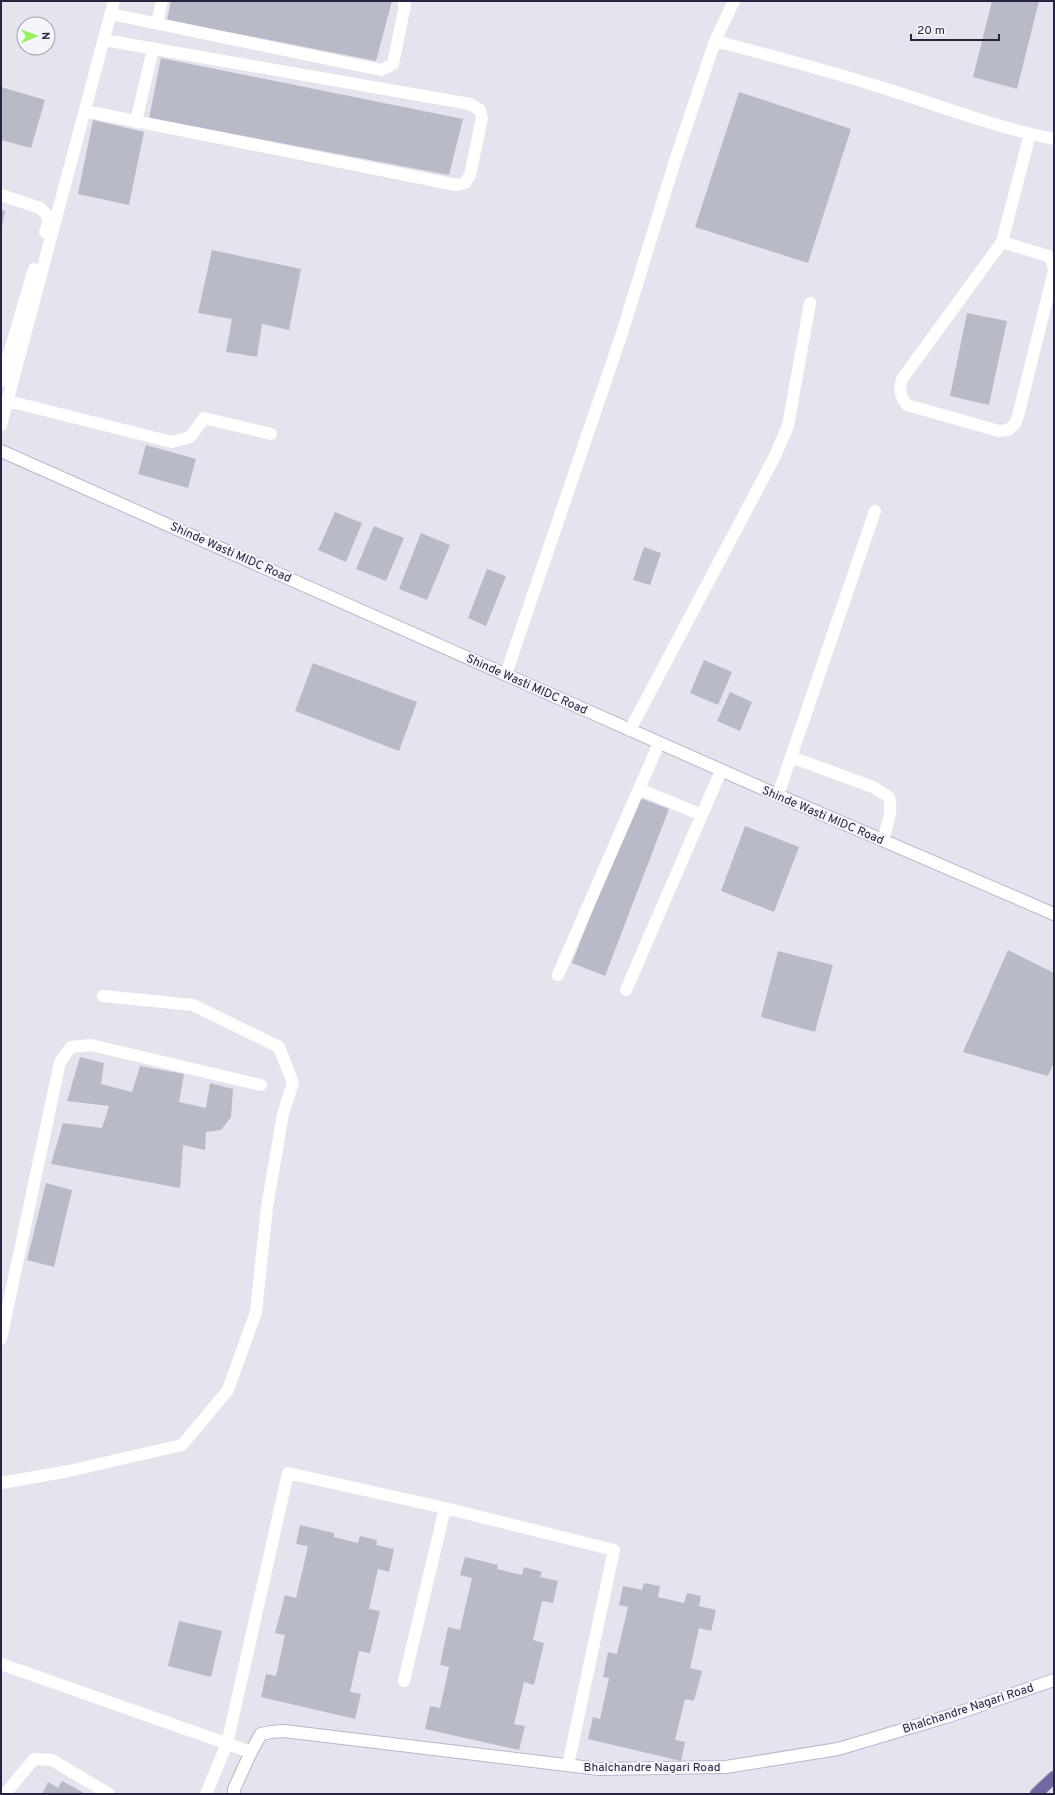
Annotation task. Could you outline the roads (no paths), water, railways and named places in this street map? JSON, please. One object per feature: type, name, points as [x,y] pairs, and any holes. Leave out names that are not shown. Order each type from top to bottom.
[{"type":"main road","points":[[1036,1794],[1054,1777]]},
{"type":"street","points":[[1,425],[114,1]]},
{"type":"street","points":[[156,24],[162,1]]},
{"type":"street","points":[[111,14],[381,70],[393,64],[405,5],[403,1]]},
{"type":"street","points":[[506,674],[623,330],[674,164],[716,41],[734,1]]},
{"type":"street","points":[[85,111],[456,185],[465,183],[470,176],[482,118],[480,110],[470,104],[153,50],[104,40]]},
{"type":"street","points":[[716,41],[807,65],[966,116],[1030,134],[1054,139]]},
{"type":"street","points":[[136,122],[153,50]]},
{"type":"street","points":[[1002,242],[1048,256],[1054,265],[1054,271],[1015,424],[1008,430],[999,431],[907,405],[901,397],[900,387],[902,379],[1002,242],[1030,134]]},
{"type":"street","points":[[1,196],[40,208],[47,215],[48,224],[1,381]]},
{"type":"street","points":[[630,730],[774,458],[788,426],[810,303]]},
{"type":"street","points":[[8,401],[172,442],[190,437],[204,418],[271,434]]},
{"type":"street","name":"Shinde Wasti MIDC Road","points":[[1,451],[506,674],[721,771],[1054,914]]},
{"type":"street","points":[[778,795],[875,511]]},
{"type":"street","points":[[558,974],[659,743]]},
{"type":"street","points":[[791,757],[873,787],[890,797],[892,806],[883,840]]},
{"type":"street","points":[[626,990],[721,771]]},
{"type":"street","points":[[639,789],[702,815]]},
{"type":"street","points":[[1,1483],[69,1471],[182,1445],[228,1390],[256,1312],[267,1207],[283,1114],[293,1083],[279,1048],[193,1006],[103,996]]},
{"type":"street","points":[[1,1339],[60,1062],[71,1047],[91,1045],[261,1085]]},
{"type":"street","points":[[206,1794],[227,1744],[288,1473],[445,1508],[614,1550],[568,1765]]},
{"type":"street","points":[[404,1681],[445,1508]]},
{"type":"street","points":[[1,1664],[251,1752],[238,1792]]},
{"type":"street","name":"Bhalchandre Nagari Road","points":[[251,1752],[261,1734],[284,1731],[599,1769],[726,1767],[838,1748],[949,1716],[1054,1680]]},
{"type":"street","points":[[5,1794],[34,1759],[52,1760],[108,1794]]}]
